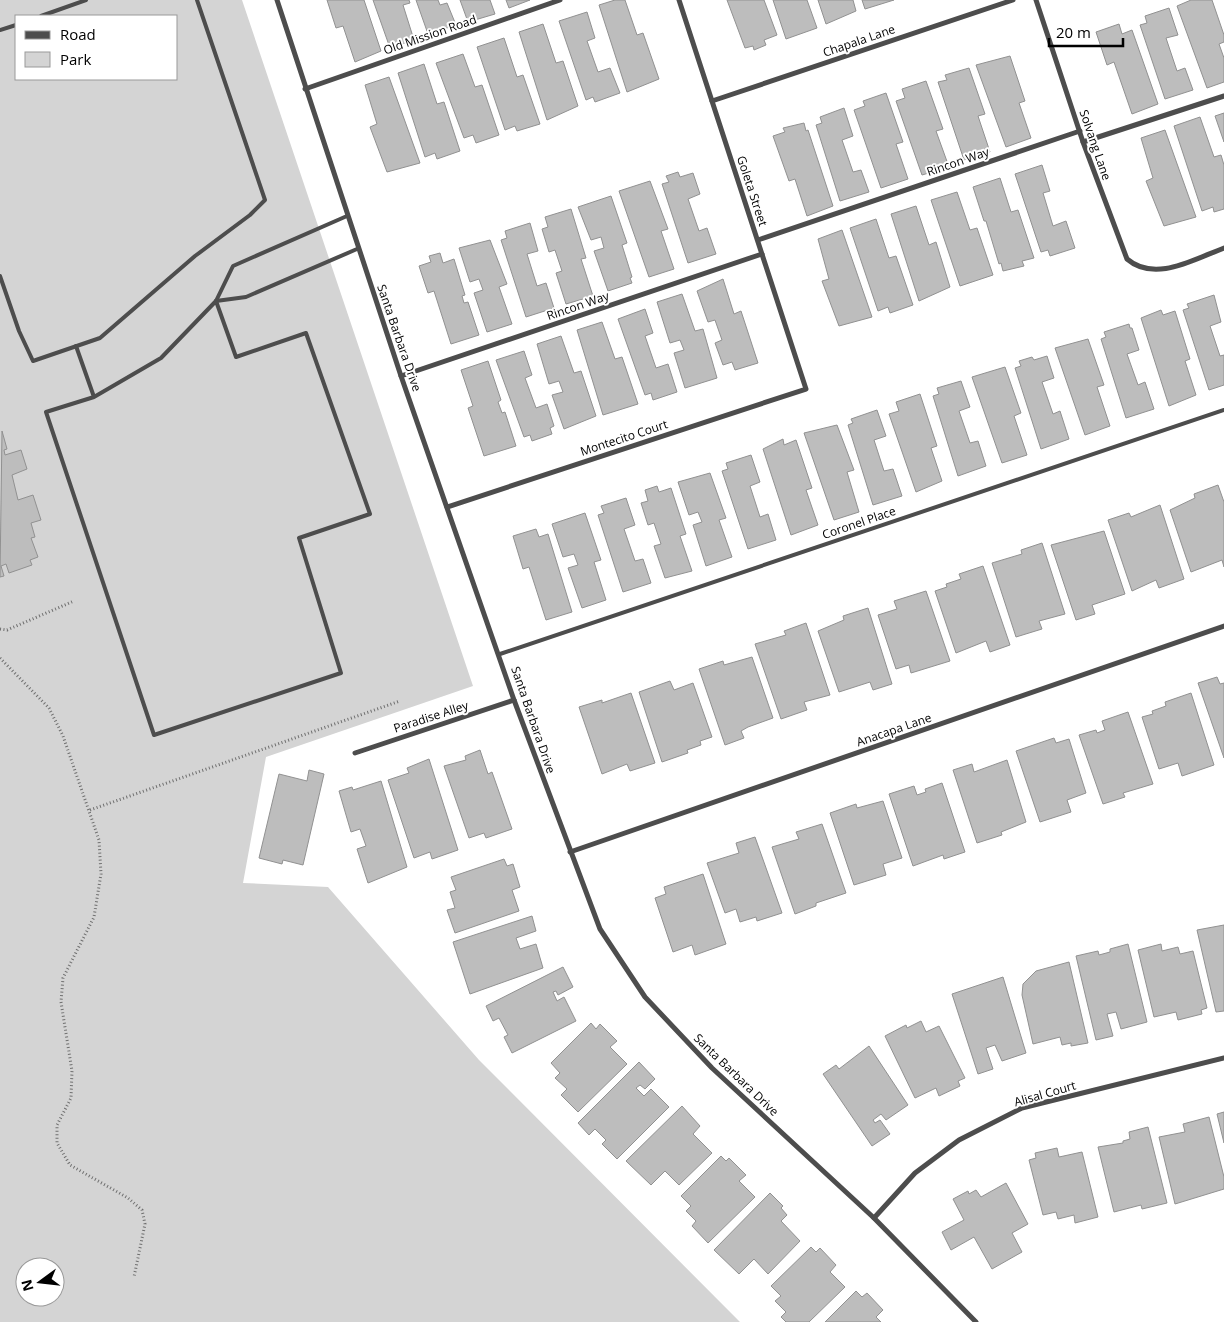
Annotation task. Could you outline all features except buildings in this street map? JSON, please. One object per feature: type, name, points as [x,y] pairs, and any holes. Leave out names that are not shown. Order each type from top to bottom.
[{"type":"street","name":"Santa Barbara Drive","points":[[276,0],[401,376],[500,654],[514,700],[600,929],[645,997],[712,1068],[874,1218],[976,1322]]},
{"type":"street","name":"Old Mission Road","points":[[305,89],[560,0]]},
{"type":"street","name":"Goleta Street","points":[[679,0],[806,389]]},
{"type":"street","name":"Chapala Lane","points":[[712,101],[1013,0]]},
{"type":"street","name":"Solvang Lane","points":[[1036,0],[1083,142],[1127,260],[1136,267],[1148,270],[1161,270],[1224,248]]},
{"type":"street","points":[[1083,142],[1224,96]]},
{"type":"street","name":"Rincon Way","points":[[758,240],[1080,131]]},
{"type":"street","name":"Rincon Way","points":[[401,376],[762,254]]},
{"type":"street","name":"Montecito Court","points":[[447,507],[806,389]]},
{"type":"street","name":"Anacapa Lane","points":[[570,852],[1224,626]]},
{"type":"street","name":"Paradise Alley","points":[[355,753],[514,700]]},
{"type":"street","name":"Alisal Court","points":[[874,1218],[915,1173],[959,1140],[1022,1108],[1224,1058]]},
{"type":"lane","points":[[43,15],[86,0]]},
{"type":"lane","points":[[0,276],[19,331],[33,361],[100,338],[195,256],[250,215],[265,200],[197,0]]},
{"type":"lane","points":[[0,30],[15,25]]},
{"type":"lane","points":[[216,301],[236,357],[306,332],[370,514],[299,538],[341,673],[154,735],[46,412],[94,397],[161,358],[216,301],[233,266],[347,216]]},
{"type":"lane","points":[[216,301],[246,297],[358,249]]},
{"type":"lane","points":[[76,346],[94,397]]},
{"type":"lane","name":"Coronel Place","points":[[500,654],[1224,410]]},
{"type":"path","points":[[0,629],[7,630],[74,601]]},
{"type":"path","points":[[0,658],[49,708],[63,736],[99,840],[101,874],[94,917],[63,978],[61,1002],[72,1071],[71,1098],[57,1125],[57,1143],[70,1164],[128,1198],[142,1210],[145,1224],[134,1277]]},
{"type":"path","points":[[90,810],[400,701]]},
{"type":"green space","points":[[0,0],[242,0],[473,686],[266,757],[243,883],[328,887],[479,1060],[740,1322],[0,1322]]}]
